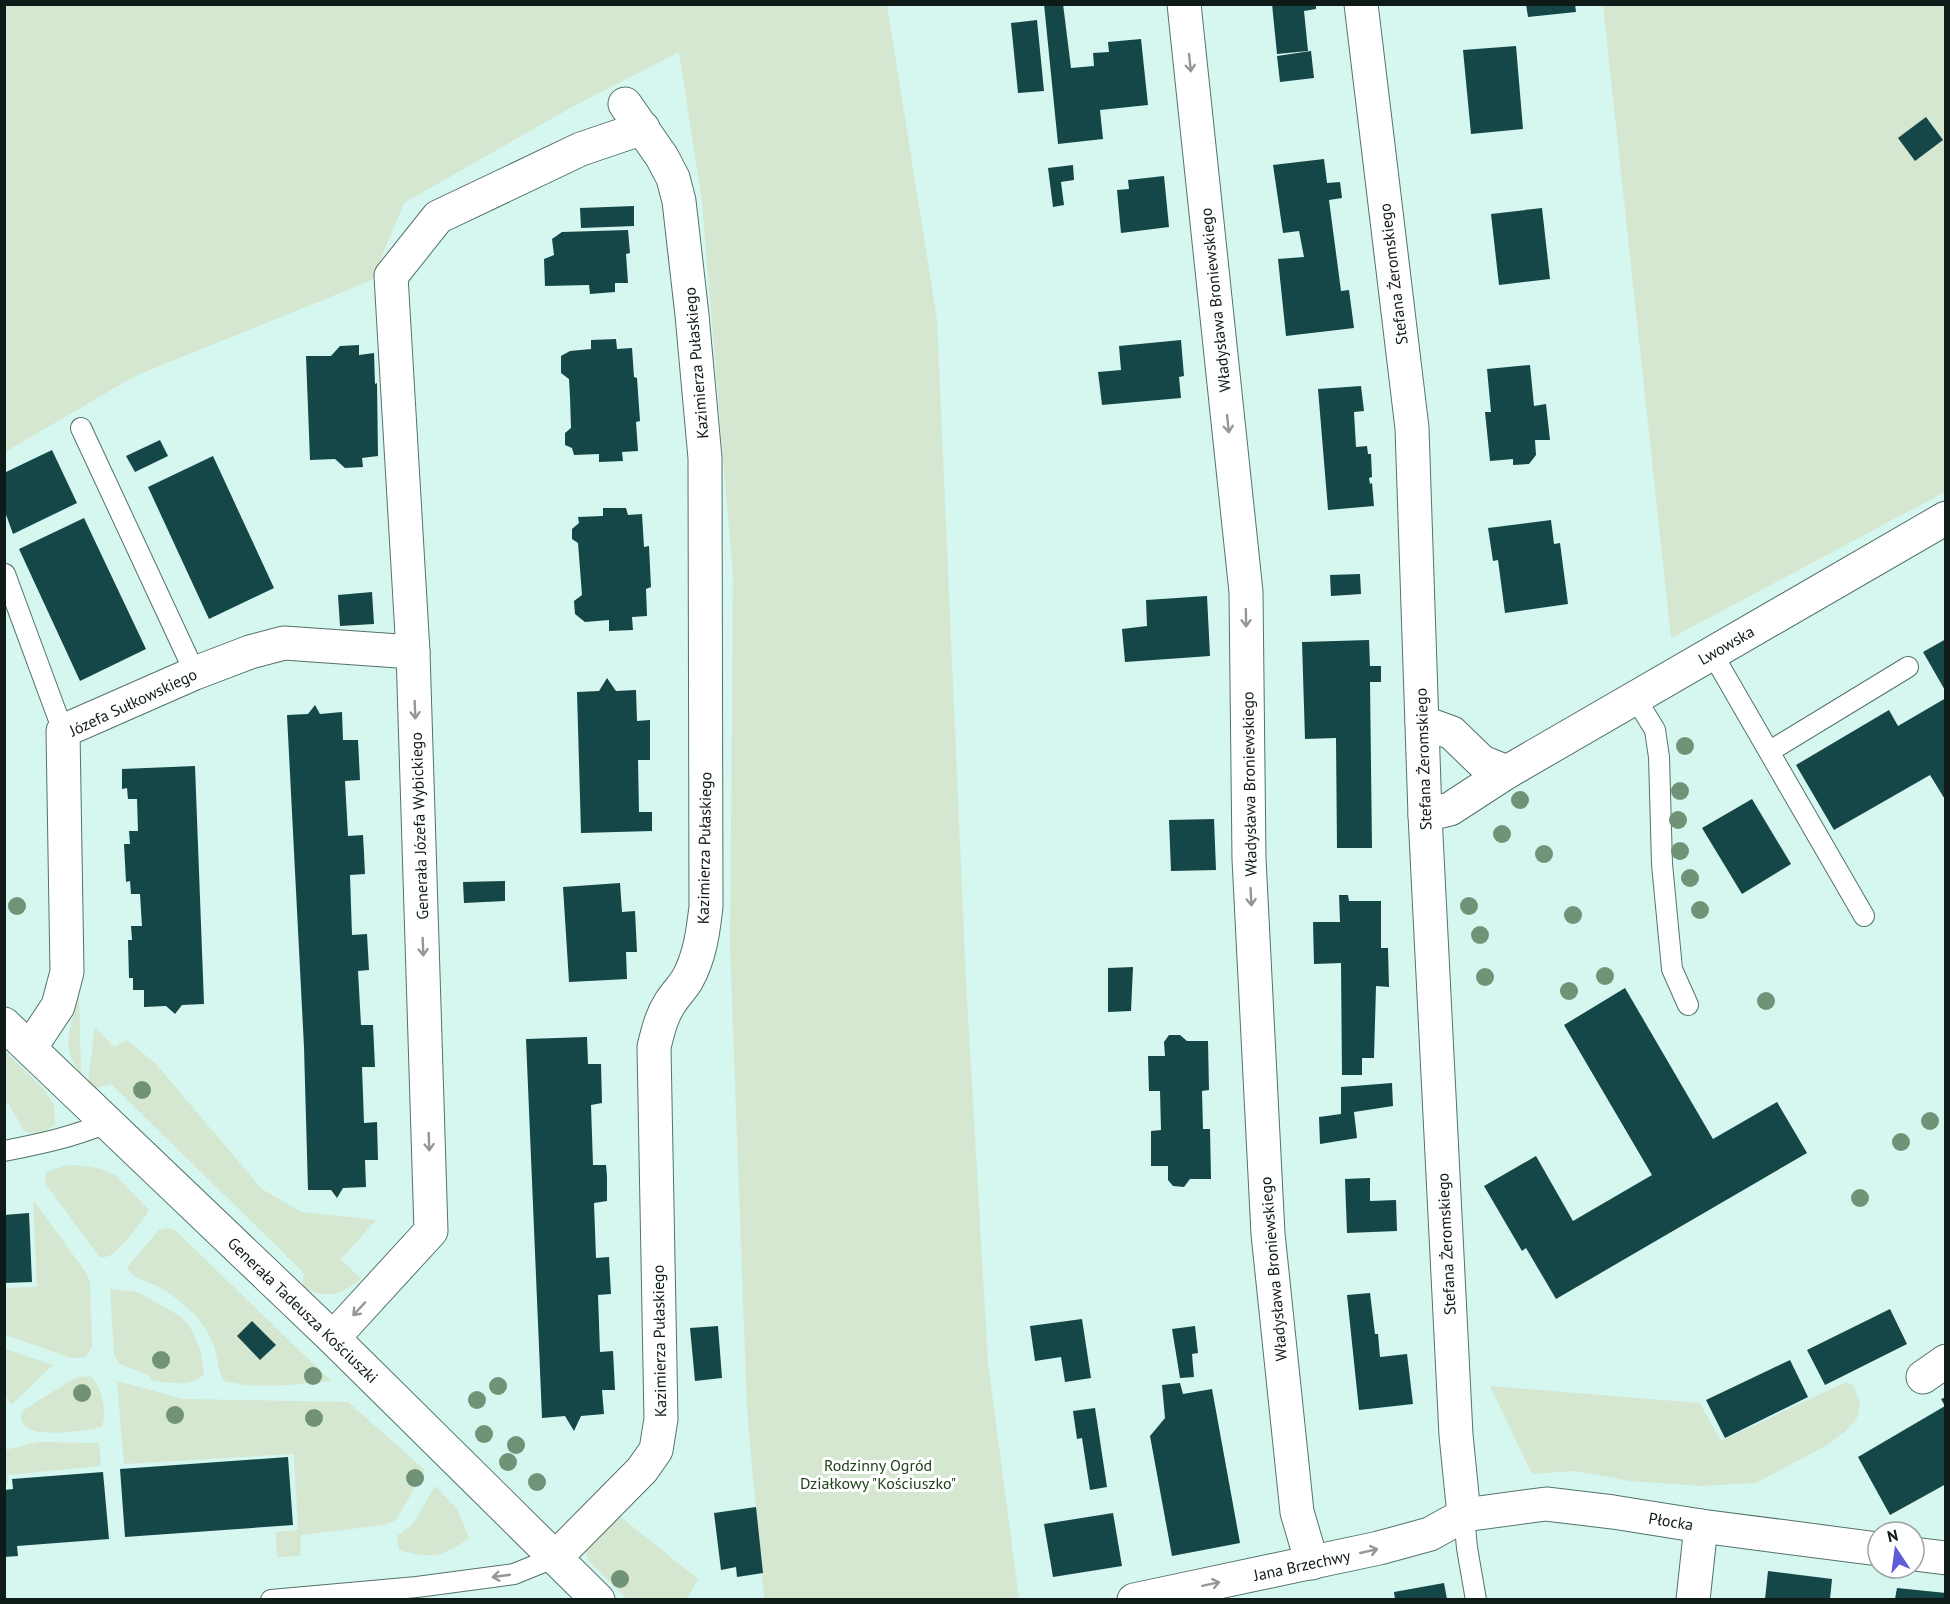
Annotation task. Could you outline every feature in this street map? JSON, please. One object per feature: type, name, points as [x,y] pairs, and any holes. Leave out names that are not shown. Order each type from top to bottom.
[{"type":"street","name":"Władysława Broniewskiego","points":[[1184,4],[1246,592],[1249,859],[1268,1234],[1297,1512],[1312,1563]]},
{"type":"street","name":"Stefana Żeromskiego","points":[[1361,4],[1412,428],[1425,815],[1456,1435],[1464,1515]]},
{"type":"street","name":"Kazimierza Pułaskiego","points":[[392,276],[438,217],[581,149],[634,116],[673,178],[679,201],[692,315],[705,459],[706,906],[702,939],[695,960],[687,980],[670,1003],[660,1022],[654,1047],[660,1396],[659,1436],[656,1450],[642,1470],[556,1557]]},
{"type":"street","name":"Generała Józefa Wybickiego","points":[[333,1338],[431,1231],[414,652],[392,276]]},
{"type":"street","name":"Lwowska","points":[[1425,815],[1450,809],[1507,772],[1946,518]]},
{"type":"street","name":"Józefa Sułkowskiego","points":[[30,1048],[58,1006],[67,972],[63,731],[195,673],[250,652],[284,643],[414,652]]},
{"type":"street","points":[[1422,722],[1452,734],[1482,762],[1507,772]]},
{"type":"street","name":"Generała Tadeusza Kościuszki","points":[[4,1024],[333,1338],[598,1599]]},
{"type":"street","name":"Płocka","points":[[1464,1515],[1546,1504],[1866,1548]]},
{"type":"street","name":"Jana Brzechwy","points":[[1134,1599],[1379,1548],[1430,1534],[1464,1515]]},
{"type":"street","points":[[1693,1599],[1701,1526]]},
{"type":"street","points":[[1926,1556],[1946,1558]]},
{"type":"lane","points":[[81,428],[195,673]]},
{"type":"lane","points":[[5,574],[63,731]]},
{"type":"lane","points":[[1712,653],[1864,916]]},
{"type":"lane","points":[[1770,751],[1908,667]]},
{"type":"lane","points":[[1636,699],[1655,730],[1659,758],[1662,864],[1672,969],[1688,1005]]},
{"type":"lane","points":[[4,1151],[81,1134],[106,1123]]},
{"type":"lane","points":[[1464,1515],[1476,1599]]},
{"type":"lane","points":[[271,1599],[417,1587],[514,1574],[556,1557]]},
{"type":"green space","name":"Rodzinny Ogród Działkowy \"Kościuszko\"","points":[[5,5],[887,5],[937,320],[966,981],[988,1363],[1019,1599],[764,1599],[747,1409],[730,946],[733,578],[702,202],[679,52],[572,107],[404,203],[372,280],[135,376],[5,452]]},
{"type":"green space","points":[[1603,5],[1945,5],[1945,492],[1671,638]]},
{"type":"green space","points":[[79,993],[81,1073],[74,1064],[69,1045],[69,1034]]},
{"type":"green space","points":[[95,1027],[114,1047],[127,1040],[155,1063],[262,1189],[301,1212],[376,1220],[341,1259],[361,1279],[333,1294],[302,1288],[304,1273],[111,1084],[95,1088],[88,1081]]},
{"type":"green space","points":[[4,1051],[43,1088],[54,1105],[55,1124],[45,1131],[25,1132],[8,1103],[5,1103]]},
{"type":"green space","points":[[78,1165],[101,1169],[115,1175],[149,1210],[131,1235],[109,1256],[100,1257],[45,1183],[46,1172],[65,1166]]},
{"type":"green space","points":[[33,1200],[85,1271],[90,1283],[92,1348],[84,1358],[72,1358],[5,1335],[5,1288],[37,1287]]},
{"type":"green space","points":[[168,1228],[175,1230],[331,1381],[264,1386],[224,1381],[213,1343],[199,1320],[170,1294],[138,1278],[127,1267],[159,1230]]},
{"type":"green space","points":[[110,1289],[137,1292],[180,1316],[190,1327],[201,1352],[204,1373],[188,1383],[153,1381],[147,1374],[119,1364],[114,1355]]},
{"type":"green space","points":[[5,1349],[53,1365],[11,1405],[5,1394]]},
{"type":"green space","points":[[90,1376],[103,1400],[104,1415],[101,1427],[49,1433],[33,1430],[23,1424],[22,1411],[75,1378]]},
{"type":"green space","points":[[117,1381],[183,1399],[348,1402],[425,1470],[396,1520],[384,1525],[301,1535],[300,1556],[277,1557],[276,1532],[298,1530],[294,1454],[124,1464]]},
{"type":"green space","points":[[1846,1382],[1853,1385],[1860,1403],[1857,1418],[1846,1431],[1829,1444],[1756,1483],[1702,1486],[1630,1481],[1574,1471],[1532,1474],[1490,1386],[1700,1403],[1721,1441]]},
{"type":"green space","points":[[38,1442],[99,1443],[101,1466],[7,1475],[8,1485],[5,1485],[5,1450]]},
{"type":"green space","points":[[435,1486],[457,1509],[469,1538],[443,1553],[419,1555],[399,1550],[397,1536],[413,1524]]},
{"type":"green space","points":[[617,1514],[698,1579],[687,1599],[627,1599],[588,1560],[584,1548]]},
{"type":"building","points":[[1044,4],[1063,4],[1071,68],[1094,66],[1093,53],[1109,52],[1108,42],[1141,39],[1148,105],[1100,110],[1103,139],[1058,144]]},
{"type":"building","points":[[1272,4],[1316,4],[1316,9],[1304,11],[1308,51],[1277,54]]},
{"type":"building","points":[[1526,4],[1575,4],[1576,12],[1528,17]]},
{"type":"building","points":[[1037,20],[1044,91],[1018,93],[1011,23]]},
{"type":"building","points":[[1516,46],[1523,129],[1471,134],[1463,50]]},
{"type":"building","points":[[1311,51],[1314,78],[1280,82],[1277,56]]},
{"type":"building","points":[[1926,117],[1943,140],[1915,161],[1898,138]]},
{"type":"building","points":[[1324,159],[1327,183],[1340,182],[1342,198],[1329,200],[1341,291],[1349,290],[1354,328],[1286,336],[1278,259],[1304,257],[1299,231],[1283,233],[1273,165]]},
{"type":"building","points":[[1073,165],[1074,180],[1061,182],[1064,205],[1053,207],[1048,168]]},
{"type":"building","points":[[1164,176],[1169,227],[1121,233],[1117,190],[1129,189],[1128,180]]},
{"type":"building","points":[[634,206],[634,226],[581,228],[580,208]]},
{"type":"building","points":[[1542,208],[1550,279],[1499,285],[1491,214]]},
{"type":"building","points":[[628,230],[630,253],[626,254],[628,283],[615,283],[615,292],[590,294],[589,285],[545,286],[544,259],[554,255],[552,239],[562,232]]},
{"type":"building","points":[[616,339],[617,349],[632,348],[640,421],[636,422],[638,451],[622,452],[623,461],[599,462],[599,454],[574,455],[572,448],[565,445],[565,433],[571,428],[570,397],[569,379],[561,373],[561,356],[570,351],[591,349],[591,340]]},
{"type":"building","points":[[1181,340],[1184,376],[1179,377],[1181,398],[1102,405],[1098,372],[1121,370],[1119,346]]},
{"type":"building","points":[[359,345],[359,355],[374,353],[375,384],[377,383],[378,456],[362,458],[363,467],[345,468],[335,459],[310,460],[306,356],[331,356],[340,346]]},
{"type":"building","points":[[1530,365],[1534,406],[1546,404],[1550,440],[1535,440],[1536,455],[1529,464],[1513,465],[1513,459],[1490,461],[1485,412],[1491,412],[1487,369]]},
{"type":"building","points":[[1361,386],[1364,411],[1354,412],[1356,447],[1367,446],[1368,454],[1371,454],[1372,477],[1369,478],[1370,484],[1372,483],[1374,506],[1328,510],[1318,389]]},
{"type":"building","points":[[160,440],[168,456],[135,472],[126,456]]},
{"type":"building","points":[[52,450],[77,503],[13,534],[4,509],[4,473]]},
{"type":"building","points":[[213,456],[274,588],[209,619],[148,487]]},
{"type":"building","points":[[603,508],[626,508],[628,515],[642,514],[644,547],[649,546],[651,587],[646,589],[647,616],[632,617],[633,630],[609,631],[609,620],[585,622],[575,614],[574,601],[582,595],[578,543],[572,539],[572,529],[579,523],[578,517],[603,516]]},
{"type":"building","points":[[84,518],[146,649],[80,681],[19,549]]},
{"type":"building","points":[[1551,520],[1554,544],[1560,543],[1568,604],[1505,613],[1498,560],[1493,561],[1488,528]]},
{"type":"building","points":[[1360,574],[1361,594],[1331,596],[1330,575]]},
{"type":"building","points":[[372,592],[374,624],[340,626],[338,595]]},
{"type":"building","points":[[1207,596],[1210,656],[1125,662],[1122,629],[1147,626],[1146,600]]},
{"type":"building","points":[[1946,639],[1946,692],[1923,652]]},
{"type":"building","points":[[1369,640],[1370,666],[1381,666],[1381,682],[1370,682],[1372,848],[1337,848],[1336,738],[1305,739],[1302,642]]},
{"type":"building","points":[[607,678],[616,691],[636,690],[637,721],[650,720],[650,760],[638,760],[639,812],[652,812],[652,831],[581,833],[577,692],[599,691]]},
{"type":"building","points":[[1946,698],[1946,801],[1930,775],[1834,830],[1796,765],[1889,710],[1898,726]]},
{"type":"building","points":[[315,705],[320,714],[342,712],[343,740],[358,740],[360,780],[345,781],[348,836],[363,835],[365,874],[350,875],[352,935],[367,934],[369,970],[358,971],[361,1025],[373,1025],[375,1067],[362,1067],[364,1123],[377,1122],[378,1160],[365,1160],[366,1187],[343,1188],[337,1198],[331,1190],[308,1190],[304,1047],[287,715],[308,714]]},
{"type":"building","points":[[195,766],[204,1004],[182,1005],[175,1014],[166,1006],[144,1007],[144,990],[133,990],[133,978],[129,978],[128,940],[132,940],[131,926],[142,926],[140,894],[131,894],[130,881],[126,882],[124,844],[130,844],[129,831],[138,831],[137,799],[128,799],[127,788],[122,789],[122,769]]},
{"type":"building","points":[[1752,799],[1791,864],[1742,894],[1702,828]]},
{"type":"building","points":[[1214,819],[1216,870],[1171,871],[1169,820]]},
{"type":"building","points":[[505,881],[505,901],[464,903],[463,882]]},
{"type":"building","points":[[620,883],[622,912],[635,911],[637,952],[626,952],[627,979],[569,982],[563,887]]},
{"type":"building","points":[[1339,895],[1348,895],[1349,901],[1381,901],[1381,948],[1388,948],[1389,987],[1376,986],[1374,1058],[1362,1058],[1362,1075],[1342,1075],[1341,963],[1314,964],[1313,922],[1340,922]]},
{"type":"building","points":[[1133,967],[1131,1011],[1108,1012],[1108,968]]},
{"type":"building","points":[[1625,988],[1713,1139],[1777,1102],[1807,1153],[1556,1299],[1526,1248],[1522,1251],[1484,1186],[1536,1156],[1573,1221],[1652,1175],[1564,1025]]},
{"type":"building","points":[[1169,1035],[1180,1035],[1187,1041],[1208,1041],[1209,1090],[1202,1091],[1203,1129],[1210,1129],[1211,1179],[1190,1179],[1184,1187],[1173,1186],[1168,1180],[1168,1166],[1151,1166],[1151,1131],[1161,1130],[1160,1091],[1149,1091],[1148,1056],[1165,1056],[1164,1042]]},
{"type":"building","points":[[587,1037],[588,1064],[601,1064],[602,1103],[591,1105],[593,1165],[606,1165],[607,1176],[607,1201],[594,1203],[596,1258],[609,1257],[611,1294],[598,1295],[600,1352],[613,1351],[615,1390],[602,1390],[604,1414],[581,1416],[574,1431],[565,1416],[542,1418],[526,1039]]},
{"type":"building","points":[[1392,1083],[1393,1106],[1354,1112],[1357,1138],[1320,1144],[1319,1117],[1341,1114],[1341,1087]]},
{"type":"building","points":[[1370,1178],[1370,1201],[1396,1200],[1397,1231],[1347,1233],[1345,1179]]},
{"type":"building","points":[[29,1213],[32,1282],[4,1283],[4,1215]]},
{"type":"building","points":[[1370,1293],[1380,1357],[1407,1354],[1413,1404],[1359,1410],[1347,1295]]},
{"type":"building","points":[[1890,1309],[1907,1344],[1825,1385],[1807,1350]]},
{"type":"building","points":[[1082,1319],[1091,1378],[1065,1382],[1061,1357],[1035,1361],[1030,1326]]},
{"type":"building","points":[[252,1321],[276,1345],[260,1360],[237,1336]]},
{"type":"building","points":[[718,1326],[722,1378],[695,1381],[690,1328]]},
{"type":"building","points":[[1195,1326],[1198,1353],[1192,1354],[1194,1377],[1180,1378],[1172,1329]]},
{"type":"building","points":[[1790,1360],[1808,1397],[1725,1438],[1706,1400]]},
{"type":"building","points":[[1180,1383],[1183,1394],[1212,1389],[1240,1543],[1172,1556],[1150,1436],[1165,1418],[1162,1385]]},
{"type":"building","points":[[1946,1397],[1946,1484],[1890,1515],[1858,1457],[1945,1406],[1941,1399]]},
{"type":"building","points":[[1095,1408],[1107,1487],[1090,1490],[1082,1438],[1077,1439],[1073,1411]]},
{"type":"building","points":[[288,1457],[293,1525],[125,1537],[120,1469]]},
{"type":"building","points":[[103,1472],[109,1539],[17,1546],[18,1556],[4,1557],[4,1490],[13,1489],[12,1479]]},
{"type":"building","points":[[756,1507],[763,1573],[737,1577],[736,1567],[721,1570],[714,1513]]},
{"type":"building","points":[[1113,1513],[1122,1566],[1053,1577],[1044,1524]]},
{"type":"building","points":[[1768,1571],[1832,1579],[1830,1599],[1765,1599]]},
{"type":"building","points":[[1444,1583],[1447,1599],[1395,1599],[1394,1592]]},
{"type":"building","points":[[1897,1588],[1946,1593],[1946,1599],[1895,1599]]}]
